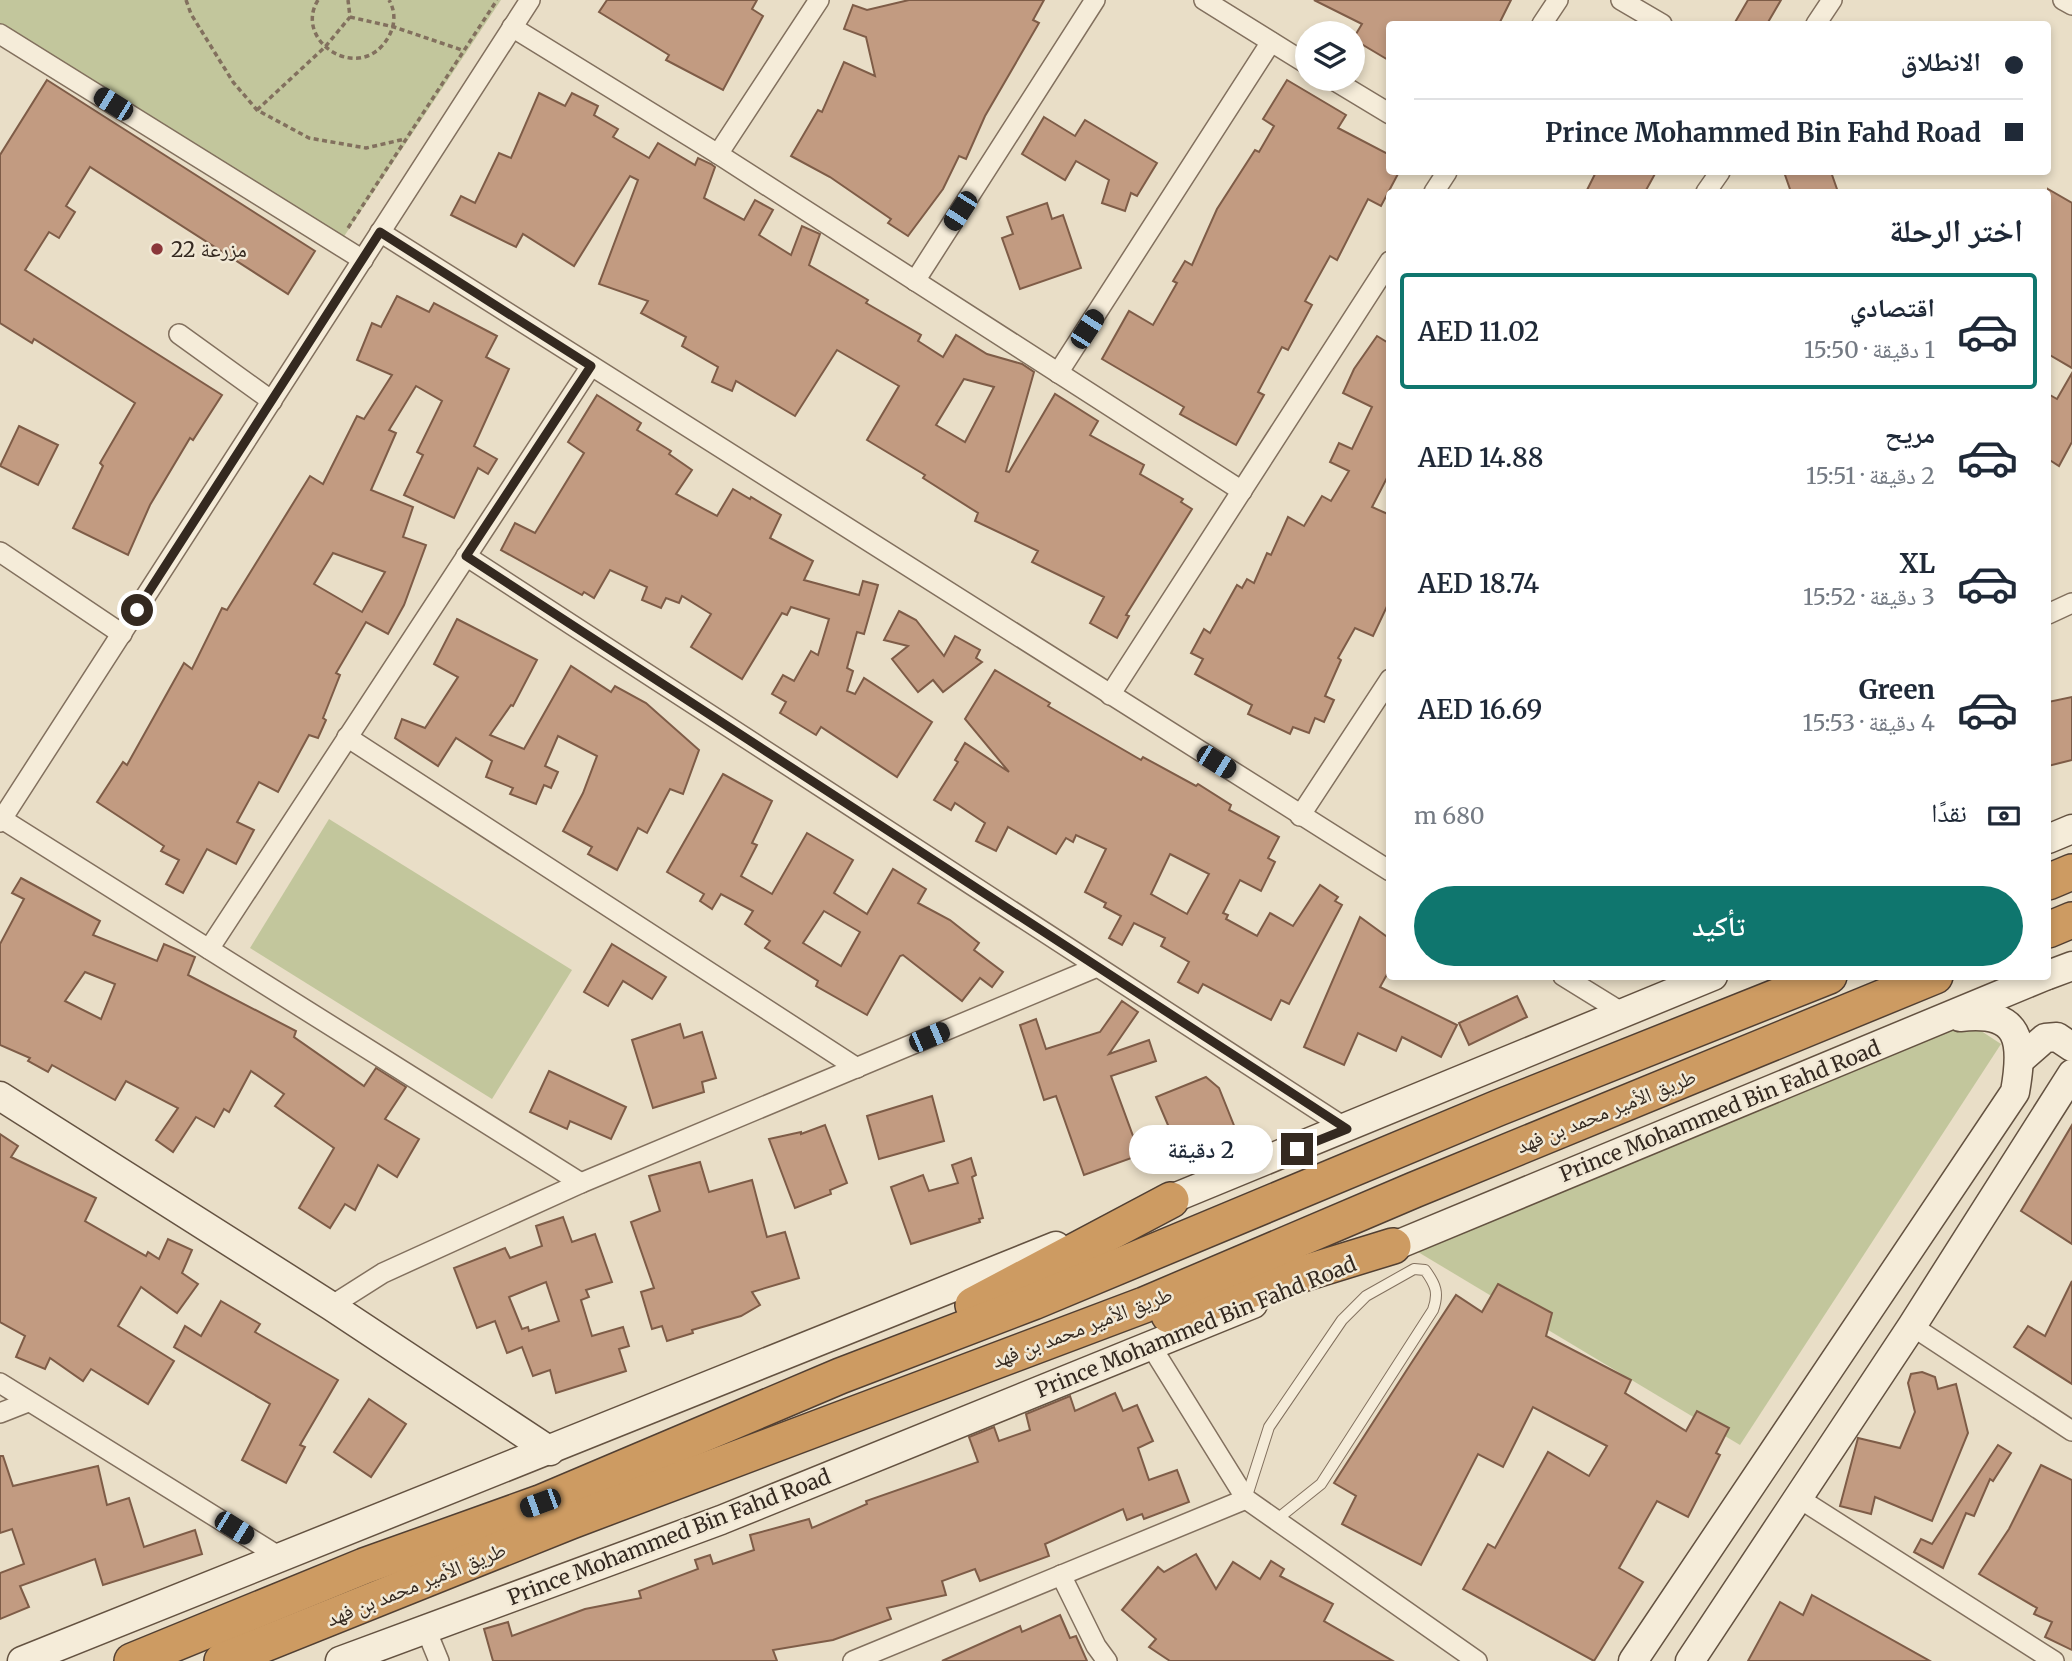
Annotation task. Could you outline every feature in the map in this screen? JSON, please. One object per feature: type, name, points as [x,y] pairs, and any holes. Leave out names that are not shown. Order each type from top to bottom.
[{"type":"highway","points":[[2051,881],[2072,872]]},
{"type":"highway","points":[[2051,929],[2072,920]]},
{"type":"highway","name":"طريق الأمير محمد بن فهد","points":[[132,1661],[364,1566],[540,1503],[839,1376],[1033,1302],[1498,1108],[1819,980]]},
{"type":"highway","name":"طريق الأمير محمد بن فهد","points":[[222,1661],[571,1521],[1144,1305],[1351,1216],[1925,980]]},
{"type":"highway","points":[[839,1376],[1171,1200]]},
{"type":"highway","points":[[888,1401],[1393,1246]]},
{"type":"main road","points":[[2051,838],[2072,829]]},
{"type":"main road","name":"Prince Mohammed Bin Fahd Road","points":[[2051,974],[2072,966]]},
{"type":"main road","points":[[22,1661],[1347,1129],[1703,980]]},
{"type":"main road","name":"Prince Mohammed Bin Fahd Road","points":[[340,1661],[425,1627],[722,1520],[1151,1346],[2036,980]]},
{"type":"main road","points":[[1633,1661],[2015,1092],[2021,1059],[2017,1036],[2003,1019],[1982,1014],[1940,1019]]},
{"type":"main road","points":[[2021,1059],[2045,1038],[2057,1037],[2072,1047]]},
{"type":"main road","points":[[1690,1661],[1912,1326],[2072,1074]]},
{"type":"main road","points":[[0,1096],[331,1306],[550,1451]]},
{"type":"street","points":[[530,0],[1,821],[582,1183]]},
{"type":"street","points":[[718,155],[819,0]]},
{"type":"street","points":[[915,281],[1096,0]]},
{"type":"street","points":[[1204,0],[1295,56]]},
{"type":"street","points":[[1544,21],[1558,0]]},
{"type":"street","points":[[1621,0],[1657,21]]},
{"type":"street","points":[[1818,21],[1832,0]]},
{"type":"street","points":[[2063,0],[2072,5]]},
{"type":"street","points":[[512,27],[718,155],[1242,491]]},
{"type":"street","points":[[0,34],[363,260]]},
{"type":"street","points":[[1058,373],[1271,41]]},
{"type":"street","points":[[1352,91],[1386,112]]},
{"type":"street","points":[[380,232],[1300,816],[1386,868]]},
{"type":"street","points":[[1110,695],[1386,267]]},
{"type":"street","points":[[179,334],[272,401]]},
{"type":"street","points":[[208,949],[591,366]]},
{"type":"street","points":[[0,552],[122,634]]},
{"type":"street","points":[[466,556],[1347,1129]]},
{"type":"street","points":[[2051,613],[2072,603]]},
{"type":"street","points":[[1300,816],[1386,685]]},
{"type":"street","points":[[347,737],[857,1068]]},
{"type":"street","points":[[331,1306],[383,1273],[582,1183],[1097,967]]},
{"type":"street","points":[[1569,980],[1623,1013]]},
{"type":"street","points":[[1912,1326],[2072,1431]]},
{"type":"street","points":[[1151,1346],[1246,1499],[1477,1661]]},
{"type":"street","points":[[0,1383],[279,1557]]},
{"type":"street","points":[[0,1413],[28,1402]]},
{"type":"street","points":[[1797,1497],[2054,1661]]},
{"type":"street","points":[[853,1661],[899,1652],[1061,1575],[1246,1499]]},
{"type":"street","points":[[1061,1575],[1107,1661]]},
{"type":"street","points":[[425,1627],[439,1661]]},
{"type":"lane","points":[[1246,1499],[1269,1427],[1342,1320],[1366,1296],[1414,1269],[1425,1270],[1435,1284],[1437,1297],[1433,1311],[1321,1484],[1276,1520]]},
{"type":"path","points":[[186,0],[191,14],[233,82],[257,110],[309,138],[366,148],[407,139]]},
{"type":"path","points":[[318,0],[314,6],[314,28],[325,47],[344,58],[365,58],[384,46],[394,27],[393,7],[389,0]]},
{"type":"path","points":[[257,110],[325,47],[350,17],[348,0]]},
{"type":"path","points":[[338,244],[497,0]]},
{"type":"path","points":[[350,17],[394,27],[463,50]]},
{"type":"green space","points":[[0,0],[501,0],[343,238],[0,23]]},
{"type":"green space","points":[[329,819],[572,970],[492,1099],[250,948]]},
{"type":"green space","points":[[1969,1023],[2001,1044],[1740,1445],[1408,1246]]},
{"type":"building","points":[[607,0],[757,0],[752,9],[763,16],[723,90],[666,60],[669,55],[599,12]]},
{"type":"building","points":[[909,0],[1044,0],[1033,20],[1039,23],[985,116],[966,159],[959,156],[943,189],[908,236],[888,223],[891,219],[830,177],[791,156],[818,110],[822,112],[844,62],[875,76],[866,37],[844,29],[853,5],[867,10]]},
{"type":"building","points":[[1314,0],[1511,0],[1500,21],[1386,21],[1386,59],[1365,46],[1365,21],[1356,21]]},
{"type":"building","points":[[1748,0],[1781,0],[1769,21],[1736,21]]},
{"type":"building","points":[[47,80],[315,251],[288,294],[90,167],[66,206],[75,212],[59,238],[49,232],[25,270],[222,395],[193,440],[190,438],[150,505],[128,555],[73,528],[103,466],[100,463],[135,403],[34,339],[32,343],[0,323],[0,155]]},
{"type":"building","points":[[1287,80],[1295,85],[1295,91],[1306,91],[1346,115],[1338,128],[1386,153],[1386,175],[1397,175],[1390,189],[1386,189],[1386,197],[1381,206],[1368,199],[1337,260],[1330,256],[1305,301],[1312,305],[1288,350],[1282,347],[1258,392],[1264,395],[1236,445],[1180,414],[1184,407],[1102,359],[1129,311],[1153,325],[1177,283],[1173,281],[1185,261],[1192,265],[1217,209],[1255,150],[1259,152],[1274,126],[1263,119]]},
{"type":"building","points":[[539,93],[565,106],[572,93],[598,106],[594,115],[618,129],[613,137],[649,158],[658,143],[695,165],[698,158],[711,164],[715,167],[704,198],[744,220],[755,200],[773,210],[759,235],[791,255],[802,226],[820,234],[809,265],[921,335],[918,341],[943,357],[956,335],[987,354],[1022,364],[1034,372],[1006,471],[1009,472],[1055,394],[1098,421],[1090,435],[1144,465],[1140,474],[1183,499],[1181,502],[1192,509],[1126,615],[1129,616],[1117,638],[1090,623],[1104,597],[1032,562],[1038,551],[975,521],[978,513],[923,478],[925,475],[867,440],[899,386],[837,350],[795,416],[736,381],[732,391],[712,382],[718,367],[682,346],[686,337],[641,313],[648,301],[599,284],[638,180],[630,176],[574,266],[523,234],[516,247],[451,215],[461,196],[475,203],[499,153],[511,158]],"holes":[[[964,379],[994,387],[965,442],[936,425]]]},
{"type":"building","points":[[1044,117],[1075,136],[1085,120],[1157,163],[1137,196],[1131,193],[1125,211],[1102,203],[1109,180],[1076,161],[1065,180],[1022,154]]},
{"type":"building","points":[[1594,175],[1654,175],[1647,189],[1588,189]]},
{"type":"building","points":[[1785,175],[1832,175],[1837,189],[1790,189]]},
{"type":"building","points":[[2051,191],[2072,203],[2072,368],[2051,356]]},
{"type":"building","points":[[1047,203],[1052,219],[1063,215],[1081,268],[1020,289],[1002,238],[1013,234],[1007,217]]},
{"type":"building","points":[[397,296],[429,312],[434,303],[497,336],[486,357],[509,369],[474,446],[497,459],[488,474],[478,468],[454,518],[404,495],[423,455],[417,452],[442,401],[416,386],[389,430],[396,433],[371,490],[413,507],[403,537],[426,545],[404,605],[388,634],[366,622],[336,673],[340,675],[318,738],[309,735],[278,792],[259,782],[237,822],[254,830],[236,864],[207,849],[183,893],[166,884],[179,860],[161,851],[164,846],[97,802],[123,762],[127,765],[184,663],[192,669],[222,608],[227,610],[310,476],[323,484],[357,416],[364,419],[392,375],[357,360],[372,323],[381,327]],"holes":[[[333,553],[385,572],[362,612],[314,584]]]},
{"type":"building","points":[[1377,336],[1386,342],[1386,480],[1372,507],[1386,513],[1386,608],[1373,636],[1355,628],[1338,658],[1341,660],[1325,696],[1334,700],[1324,722],[1315,718],[1309,733],[1293,727],[1290,734],[1248,714],[1252,705],[1195,674],[1203,659],[1191,653],[1204,629],[1210,633],[1237,585],[1242,588],[1247,579],[1254,583],[1267,553],[1271,555],[1288,517],[1304,526],[1322,496],[1331,501],[1349,471],[1330,462],[1339,443],[1352,449],[1372,407],[1343,393],[1354,369]]},
{"type":"building","points":[[2072,373],[2072,442],[2059,466],[2051,461],[2051,396],[2057,399]]},
{"type":"building","points":[[597,395],[641,423],[637,430],[671,451],[669,454],[692,470],[676,494],[717,516],[733,489],[750,499],[751,497],[781,515],[770,538],[813,561],[804,580],[859,595],[863,581],[878,585],[864,634],[857,632],[847,668],[853,671],[847,691],[855,694],[864,678],[932,722],[897,777],[821,727],[816,735],[780,713],[786,702],[772,694],[783,675],[794,681],[811,651],[818,655],[829,619],[791,607],[787,615],[782,613],[742,679],[691,647],[711,614],[682,596],[679,603],[666,598],[661,608],[642,600],[647,587],[610,570],[594,598],[584,592],[582,595],[501,550],[515,523],[535,533],[584,453],[568,442]]},
{"type":"building","points":[[19,426],[58,445],[38,485],[0,466]]},
{"type":"building","points":[[899,611],[916,620],[944,656],[955,636],[980,650],[976,658],[982,662],[943,692],[933,680],[918,692],[892,659],[908,646],[884,640]]},
{"type":"building","points":[[457,619],[537,660],[513,706],[511,705],[490,735],[524,749],[571,666],[611,692],[615,686],[646,703],[699,750],[683,794],[670,789],[647,833],[638,828],[617,870],[588,854],[592,847],[563,831],[583,793],[597,756],[558,736],[545,766],[558,772],[551,788],[544,785],[536,804],[510,794],[513,788],[486,777],[492,761],[456,738],[438,766],[395,738],[402,719],[425,728],[458,677],[434,664]]},
{"type":"building","points":[[995,670],[1050,703],[1048,706],[1141,760],[1143,757],[1196,786],[1198,784],[1231,805],[1229,810],[1279,837],[1268,858],[1275,862],[1261,891],[1240,880],[1223,913],[1228,915],[1226,919],[1257,936],[1270,913],[1293,926],[1320,885],[1338,897],[1335,901],[1342,905],[1289,1004],[1281,1000],[1271,1020],[1203,984],[1198,993],[1178,982],[1189,962],[1161,946],[1165,938],[1134,923],[1122,945],[1109,938],[1121,916],[1104,907],[1106,903],[1085,892],[1106,849],[1076,835],[1073,842],[1066,838],[1056,854],[1008,827],[996,851],[976,841],[985,823],[955,803],[951,810],[934,800],[958,762],[955,760],[965,743],[1009,772],[965,719]],"holes":[[[1170,854],[1209,874],[1187,914],[1151,894]]]},
{"type":"building","points":[[2072,697],[2072,760],[2051,765],[2051,701]]},
{"type":"building","points":[[723,774],[772,801],[752,843],[757,845],[741,876],[772,894],[807,833],[853,860],[834,893],[867,914],[893,869],[926,889],[918,903],[950,920],[979,943],[974,950],[1003,972],[992,987],[980,978],[962,1001],[903,955],[867,1015],[816,986],[818,981],[765,948],[770,941],[745,924],[753,911],[721,894],[712,909],[700,901],[704,894],[667,872]],"holes":[[[824,911],[860,932],[841,966],[803,943]]]},
{"type":"building","points":[[21,878],[100,921],[93,935],[157,961],[164,944],[195,957],[188,975],[296,1031],[294,1037],[364,1086],[376,1068],[406,1087],[385,1119],[419,1139],[397,1177],[378,1165],[355,1210],[345,1204],[330,1228],[299,1208],[334,1148],[275,1106],[284,1094],[251,1071],[229,1112],[224,1109],[214,1127],[196,1117],[173,1152],[156,1140],[178,1108],[126,1081],[115,1100],[52,1065],[48,1072],[28,1061],[30,1058],[0,1045],[0,944],[24,899],[12,893]],"holes":[[[85,972],[115,984],[101,1019],[65,1001]]]},
{"type":"building","points":[[1360,917],[1386,936],[1386,976],[1380,987],[1457,1025],[1441,1057],[1402,1037],[1396,1051],[1358,1033],[1344,1065],[1304,1047]]},
{"type":"building","points":[[612,944],[666,977],[652,999],[623,981],[608,1006],[584,992]]},
{"type":"building","points":[[1517,996],[1527,1017],[1469,1045],[1459,1023]]},
{"type":"building","points":[[1122,1001],[1138,1012],[1109,1054],[1149,1040],[1156,1061],[1111,1076],[1140,1155],[1084,1175],[1056,1096],[1044,1100],[1020,1025],[1036,1019],[1046,1049],[1100,1032]]},
{"type":"building","points":[[680,1024],[684,1038],[702,1032],[716,1078],[702,1082],[704,1092],[653,1108],[632,1040]]},
{"type":"building","points":[[549,1071],[626,1107],[611,1139],[570,1121],[567,1129],[530,1112]]},
{"type":"building","points":[[1206,1077],[1219,1088],[1237,1133],[1182,1158],[1156,1097]]},
{"type":"building","points":[[932,1096],[944,1141],[879,1159],[867,1116]]},
{"type":"building","points":[[825,1125],[847,1183],[830,1190],[831,1194],[795,1208],[769,1139],[801,1134]]},
{"type":"building","points":[[2072,1125],[2072,1244],[2021,1211]]},
{"type":"building","points":[[0,1134],[18,1146],[11,1157],[96,1198],[85,1221],[146,1256],[148,1252],[159,1259],[168,1239],[192,1250],[182,1273],[198,1284],[177,1313],[141,1287],[118,1326],[174,1361],[148,1404],[91,1369],[83,1381],[50,1358],[45,1369],[16,1357],[25,1336],[0,1322]]},
{"type":"building","points":[[971,1158],[976,1175],[972,1177],[983,1218],[979,1219],[980,1222],[911,1244],[891,1187],[923,1175],[929,1191],[958,1183],[952,1165]]},
{"type":"building","points":[[700,1162],[709,1192],[752,1180],[767,1237],[785,1232],[799,1278],[752,1292],[760,1305],[741,1316],[692,1330],[693,1333],[667,1341],[662,1326],[652,1329],[641,1292],[654,1288],[631,1222],[660,1211],[649,1176]]},
{"type":"building","points":[[563,1217],[572,1242],[595,1234],[612,1282],[586,1290],[589,1297],[581,1300],[592,1336],[623,1327],[629,1346],[619,1349],[626,1371],[556,1393],[550,1370],[533,1376],[522,1347],[507,1353],[495,1321],[477,1328],[454,1268],[505,1248],[510,1258],[542,1246],[536,1226]],"holes":[[[546,1282],[559,1321],[529,1331],[528,1327],[522,1329],[509,1297]]]},
{"type":"building","points":[[2072,1281],[2072,1384],[2014,1347],[2028,1326],[2045,1336]]},
{"type":"building","points":[[1498,1284],[1552,1313],[1546,1336],[1631,1380],[1625,1393],[1686,1431],[1697,1411],[1729,1428],[1716,1453],[1720,1455],[1688,1517],[1657,1501],[1619,1568],[1643,1582],[1594,1661],[1463,1589],[1488,1544],[1495,1548],[1548,1452],[1589,1476],[1607,1446],[1533,1407],[1503,1467],[1478,1454],[1421,1565],[1342,1524],[1356,1496],[1334,1483],[1410,1365],[1456,1295],[1482,1312]]},
{"type":"building","points":[[221,1301],[260,1324],[255,1332],[338,1380],[300,1445],[305,1447],[286,1483],[242,1460],[270,1404],[174,1347],[185,1326],[201,1336]]},
{"type":"building","points":[[1922,1372],[1935,1377],[1938,1389],[1956,1384],[1968,1433],[1932,1521],[1875,1497],[1871,1514],[1840,1506],[1858,1438],[1900,1448],[1915,1412],[1908,1383],[1911,1374]]},
{"type":"building","points":[[1115,1393],[1123,1411],[1137,1405],[1153,1441],[1138,1448],[1149,1480],[1177,1470],[1189,1502],[1144,1519],[1142,1514],[1127,1520],[1123,1509],[1045,1544],[1049,1556],[980,1581],[975,1569],[942,1581],[946,1595],[887,1608],[891,1619],[833,1640],[773,1650],[777,1661],[493,1661],[484,1629],[508,1622],[512,1636],[585,1609],[641,1598],[639,1591],[698,1569],[695,1560],[710,1555],[713,1564],[754,1550],[750,1535],[809,1519],[812,1528],[867,1504],[866,1501],[978,1462],[969,1437],[994,1427],[999,1441],[1030,1430],[1026,1414],[1070,1396],[1075,1411]]},
{"type":"building","points":[[369,1399],[406,1424],[371,1477],[334,1452]]},
{"type":"building","points":[[1998,1445],[2011,1453],[1993,1481],[1990,1479],[1974,1516],[1966,1513],[1943,1568],[1914,1552],[1921,1539],[1932,1544]]},
{"type":"building","points":[[0,1456],[3,1456],[13,1486],[98,1466],[107,1505],[129,1498],[144,1547],[195,1530],[202,1554],[103,1585],[95,1559],[20,1586],[29,1607],[0,1619],[0,1573],[24,1564],[12,1529],[0,1533]]},
{"type":"building","points":[[2041,1465],[2072,1480],[2072,1650],[2045,1637],[2052,1622],[2034,1614],[2037,1608],[1979,1574],[2009,1529]]},
{"type":"building","points":[[1196,1554],[1216,1589],[1233,1562],[1260,1579],[1271,1561],[1284,1569],[1280,1576],[1333,1604],[1324,1621],[1393,1661],[1170,1661],[1149,1647],[1156,1639],[1122,1610],[1158,1567],[1164,1572]]},
{"type":"building","points":[[1812,1595],[1930,1661],[1748,1661],[1780,1602],[1803,1615]]},
{"type":"building","points":[[1060,1615],[1070,1638],[1076,1636],[1087,1661],[942,1661],[1020,1626],[1022,1632]]},
{"type":"place","name":"مزرعة 22","points":[[157,249]]},
{"type":"route","points":[[137,610],[380,232],[591,366],[466,556],[1347,1129],[1297,1149]]}]
